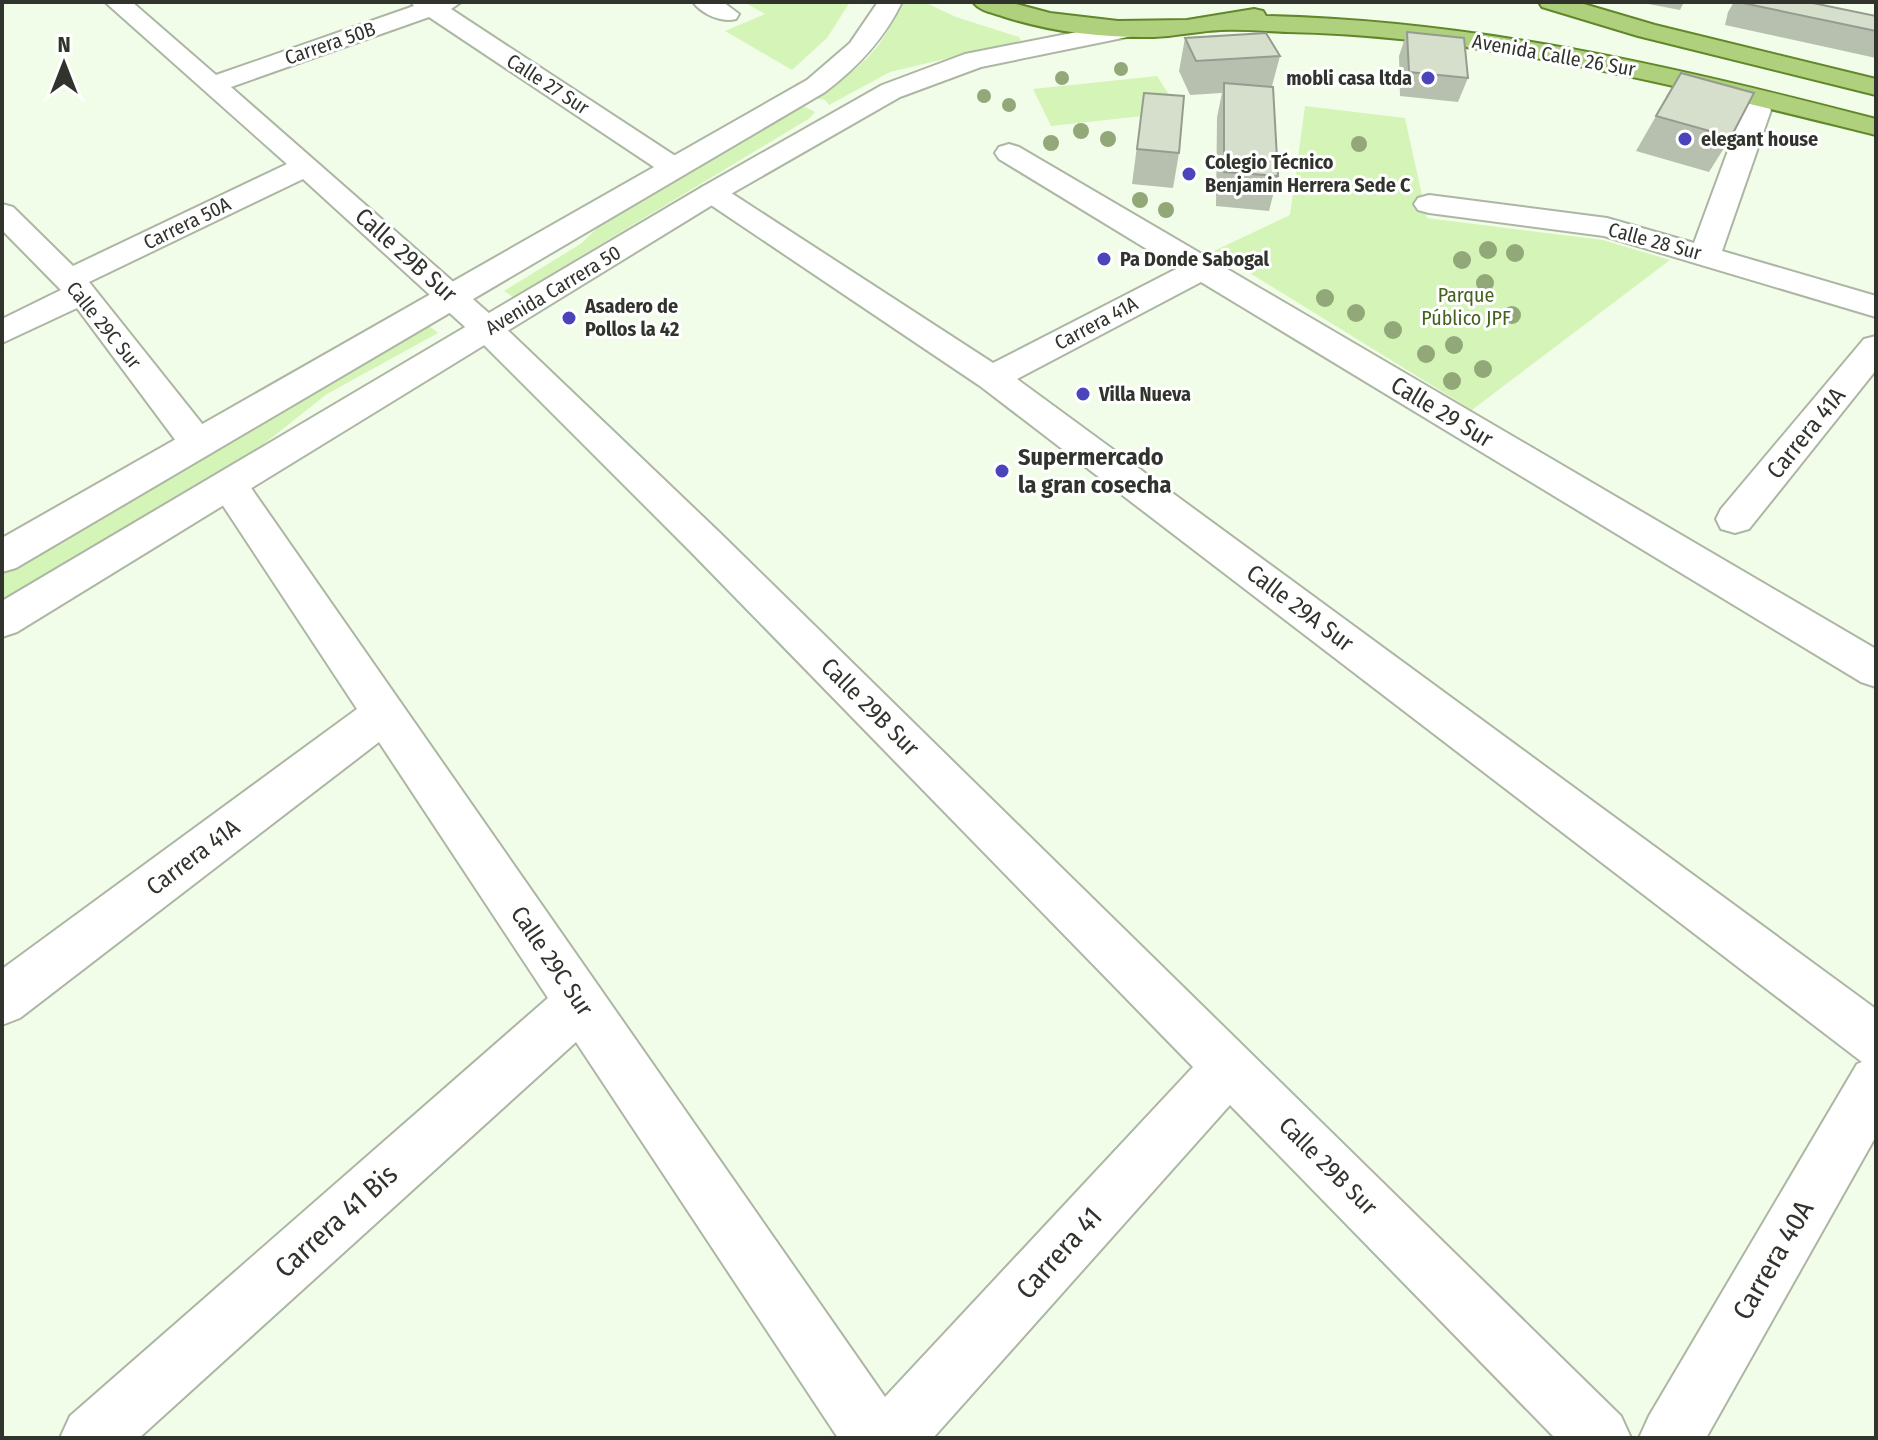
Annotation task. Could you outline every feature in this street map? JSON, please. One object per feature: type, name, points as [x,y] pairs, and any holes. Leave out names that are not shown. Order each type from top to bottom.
[{"type":"main road","points":[[985,2],[1068,24],[1133,29],[1226,23],[1274,11],[1294,2]]},
{"type":"main road","name":"Avenida Calle 26 Sur","points":[[1551,2],[1647,31],[1876,87]]},
{"type":"main road","name":"Avenida Calle 26 Sur","points":[[1226,23],[1412,31],[1538,48],[1762,97],[1876,127]]},
{"type":"street","name":"Calle 29B Sur","points":[[117,2],[487,329],[704,541],[1599,1438]]},
{"type":"street","points":[[705,2],[727,14]]},
{"type":"street","name":"Avenida Carrera 50","points":[[2,557],[816,86],[843,66],[878,26],[890,2]]},
{"type":"street","name":"Carrera 50B","points":[[212,85],[435,4]]},
{"type":"street","name":"Calle 27 Sur","points":[[435,4],[673,167]]},
{"type":"street","name":"Avenida Carrera 50","points":[[2,621],[712,193],[891,91],[974,60],[1133,29]]},
{"type":"street","points":[[1705,254],[1757,110]]},
{"type":"street","name":"Calle 29 Sur","points":[[1009,153],[1876,670]]},
{"type":"street","name":"Carrera 50A","points":[[2,332],[75,286],[306,166]]},
{"type":"street","name":"Calle 29A Sur","points":[[712,193],[992,378],[1876,1041]]},
{"type":"street","name":"Calle 28 Sur","points":[[1429,204],[1607,227],[1876,307]]},
{"type":"street","name":"Calle 29C Sur","points":[[2,213],[75,286],[198,444]]},
{"type":"street","name":"Carrera 41A","points":[[992,378],[1201,269]]},
{"type":"street","name":"Carrera 41A","points":[[1735,519],[1876,347]]},
{"type":"street","name":"Calle 29C Sur","points":[[229,485],[875,1438]]},
{"type":"street","name":"Carrera 41A","points":[[2,1000],[384,713]]},
{"type":"street","name":"Carrera 41 Bis","points":[[92,1438],[581,1003]]},
{"type":"street","name":"Carrera 41","points":[[890,1438],[1229,1067]]},
{"type":"street","name":"Carrera 40A","points":[[1671,1438],[1876,1083]]},
{"type":"green space","points":[[744,2],[850,2],[827,38],[792,70],[725,31],[765,14]]},
{"type":"green space","points":[[899,2],[924,2],[956,17],[1019,37],[1021,41],[890,72],[829,105],[825,100],[816,98],[856,68],[877,47]]},
{"type":"green space","points":[[1157,76],[1180,112],[1051,126],[1033,89]]},
{"type":"green space","name":"Parque Público JPF","points":[[1305,106],[1405,118],[1427,218],[1603,240],[1670,260],[1472,410],[1214,251],[1290,215]]},
{"type":"green space","points":[[805,107],[815,112],[810,118],[513,297],[504,291],[582,243],[609,216],[793,110]]},
{"type":"green space","points":[[428,325],[438,333],[327,394],[227,473],[2,606],[2,570]]},
{"type":"building","points":[[1738,2],[1808,2],[1876,16],[1876,31]]},
{"type":"building","points":[[1407,32],[1464,38],[1468,78],[1409,72]]},
{"type":"building","points":[[1266,33],[1280,56],[1196,61],[1185,38]]},
{"type":"building","points":[[1681,73],[1754,93],[1731,137],[1656,116]]},
{"type":"building","points":[[1224,83],[1273,87],[1278,176],[1224,172]]},
{"type":"building","points":[[1144,93],[1184,96],[1179,153],[1137,149]]},
{"type":"place","name":"mobli casa ltda","points":[[1428,78]]},
{"type":"place","name":"elegant house","points":[[1685,139]]},
{"type":"place","name":"Colegio Técnico Benjamin Herrera Sede C","points":[[1189,174]]},
{"type":"place","name":"Pa Donde Sabogal","points":[[1104,259]]},
{"type":"place","name":"Asadero de Pollos la 42","points":[[569,318]]},
{"type":"place","name":"Villa Nueva","points":[[1083,394]]},
{"type":"place","name":"Supermercado la gran cosecha","points":[[1002,471]]}]
